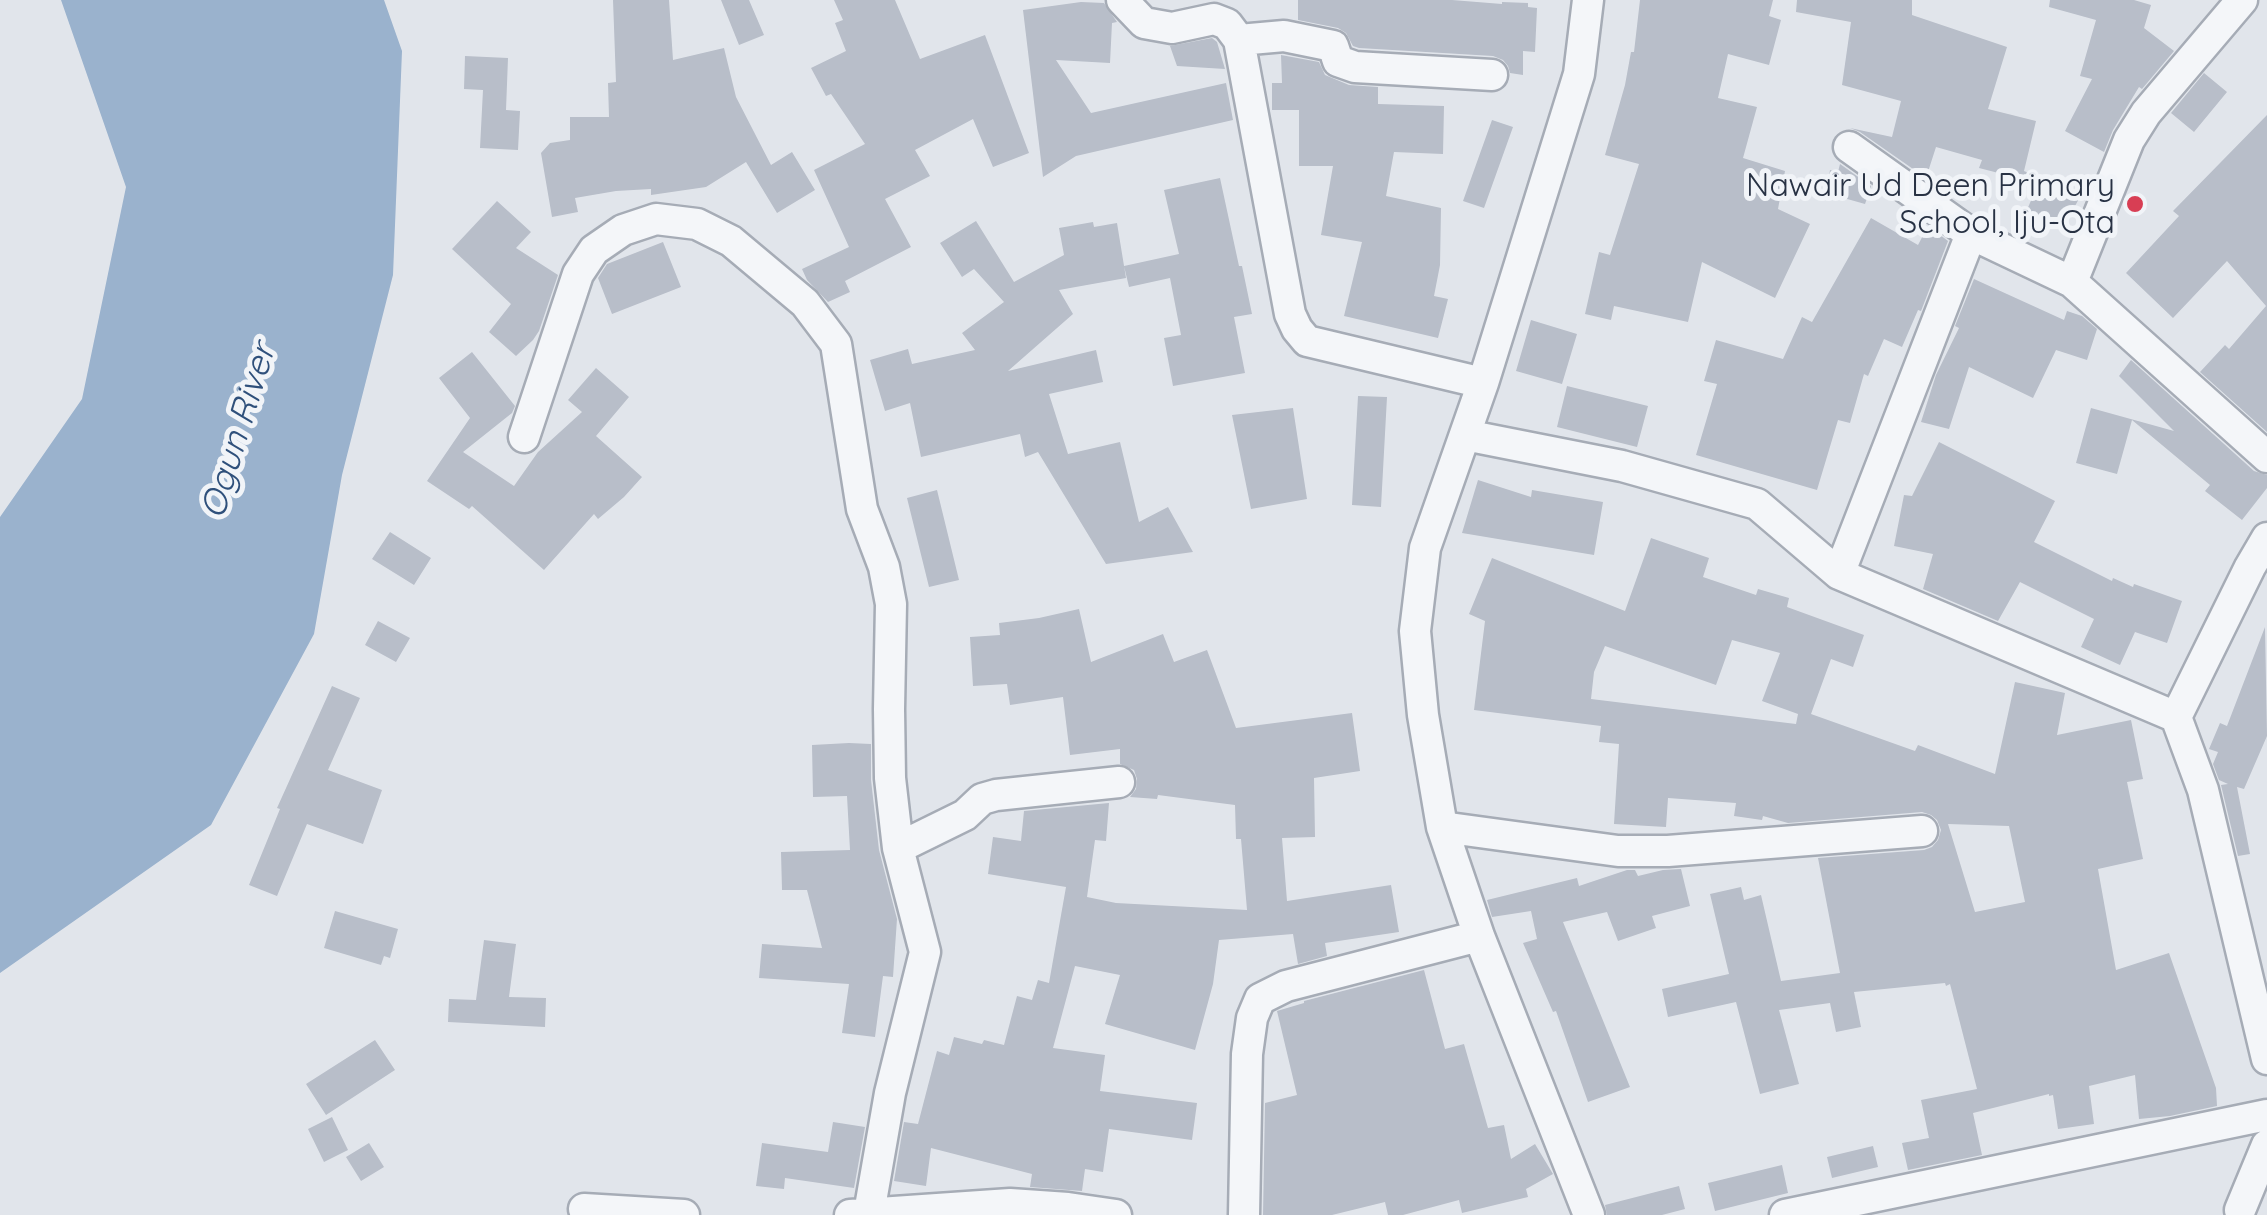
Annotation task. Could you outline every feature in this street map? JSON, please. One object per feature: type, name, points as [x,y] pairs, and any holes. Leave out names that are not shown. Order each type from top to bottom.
[{"type":"street","points":[[1122,0],[1144,23],[1172,28],[1214,20],[1227,24],[1238,40],[1290,314],[1307,341],[1483,384]]},
{"type":"street","points":[[1588,0],[1579,74],[1483,384],[1426,548],[1415,631],[1423,715],[1442,827],[1479,936],[1589,1215]]},
{"type":"street","points":[[2072,282],[2129,140],[2146,112],[2242,0]]},
{"type":"street","points":[[1238,40],[1284,36],[1334,46],[1338,61],[1355,67],[1492,75]]},
{"type":"street","points":[[1850,146],[1971,234],[2072,282],[2267,456]]},
{"type":"street","points":[[524,437],[578,274],[594,250],[622,230],[656,219],[698,224],[732,241],[806,302],[836,344],[862,509],[884,568],[892,604],[890,778],[898,848],[925,952],[860,1214],[1010,1204],[1116,1215]]},
{"type":"street","points":[[1839,574],[1971,234]]},
{"type":"street","points":[[1465,435],[1622,466],[1757,504],[1839,574],[2176,717],[2204,790],[2267,1060]]},
{"type":"street","points":[[2176,717],[2267,538]]},
{"type":"street","points":[[898,848],[965,815],[982,799],[1119,782]]},
{"type":"street","points":[[1442,827],[1618,850],[1668,852],[1922,831]]},
{"type":"street","points":[[1244,1215],[1247,1054],[1252,1018],[1260,998],[1286,986],[1479,936]]},
{"type":"street","points":[[1784,1215],[2267,1115]]},
{"type":"street","points":[[2239,1208],[2267,1145]]},
{"type":"street","points":[[584,1209],[684,1215]]},
{"type":"water","name":"Ogun River","points":[[61,0],[384,0],[402,51],[393,275],[342,475],[314,634],[211,825],[0,973],[0,517],[82,399],[126,187]]},
{"type":"building","points":[[613,0],[669,0],[673,60],[724,48],[736,97],[771,165],[792,152],[815,190],[777,213],[746,162],[706,187],[651,195],[651,189],[616,191],[575,198],[578,212],[552,217],[541,153],[550,143],[570,140],[570,117],[609,117],[608,83],[616,82]]},
{"type":"building","points":[[721,0],[749,0],[764,35],[739,45]]},
{"type":"building","points":[[834,0],[895,0],[920,59],[985,35],[1029,153],[993,167],[973,119],[915,150],[930,176],[885,199],[911,247],[845,281],[850,292],[828,302],[802,269],[849,247],[814,170],[865,144],[831,94],[826,96],[811,68],[846,51],[835,23],[843,20]]},
{"type":"building","points":[[1298,0],[1528,3],[1528,7],[1537,8],[1535,52],[1523,51],[1523,75],[1510,73],[1503,60],[1493,56],[1359,48],[1338,28],[1298,20]]},
{"type":"building","points":[[1640,0],[1773,0],[1769,16],[1781,20],[1769,65],[1728,54],[1718,98],[1757,107],[1743,158],[1785,171],[1778,209],[1810,224],[1775,298],[1702,262],[1688,322],[1614,306],[1611,320],[1585,314],[1599,252],[1610,255],[1639,164],[1605,155],[1634,52]]},
{"type":"building","points":[[1797,0],[1912,0],[1912,15],[2007,47],[1988,109],[2036,121],[2024,171],[2081,195],[2068,219],[2062,213],[2041,235],[2020,226],[2036,189],[2022,176],[1979,168],[1982,160],[1936,147],[1926,178],[1850,128],[1892,137],[1901,101],[1842,85],[1851,22],[1796,12]]},
{"type":"building","points":[[2050,0],[2134,0],[2151,5],[2144,28],[2174,51],[2142,89],[2139,87],[2104,152],[2065,131],[2092,79],[2080,76],[2096,20],[2049,7]]},
{"type":"building","points":[[1104,3],[1117,22],[1112,23],[1110,63],[1056,60],[1091,113],[1226,83],[1233,120],[1076,156],[1043,177],[1023,10]]},
{"type":"building","points":[[1212,38],[1217,42],[1225,69],[1177,66],[1170,46]]},
{"type":"building","points":[[1281,55],[1319,62],[1325,75],[1349,85],[1378,87],[1378,104],[1444,106],[1443,154],[1394,152],[1386,196],[1441,208],[1440,265],[1434,296],[1448,299],[1438,338],[1344,316],[1362,242],[1321,235],[1333,166],[1299,166],[1299,110],[1272,110],[1272,83],[1282,83]]},
{"type":"building","points":[[465,56],[508,58],[506,110],[520,111],[518,150],[480,148],[483,90],[464,89]]},
{"type":"building","points":[[2204,73],[2227,92],[2194,132],[2171,113]]},
{"type":"building","points":[[2267,115],[2267,432],[2200,372],[2225,345],[2229,349],[2266,306],[2227,261],[2173,318],[2126,273],[2179,216],[2173,211]]},
{"type":"building","points":[[1492,120],[1513,127],[1484,208],[1463,201]]},
{"type":"building","points":[[1840,164],[1871,186],[1865,204],[1826,193],[1830,170],[1838,172]]},
{"type":"building","points":[[1220,178],[1252,314],[1234,317],[1245,373],[1173,386],[1164,338],[1181,335],[1170,278],[1129,287],[1124,266],[1179,254],[1164,190]]},
{"type":"building","points":[[497,201],[531,232],[516,248],[558,275],[539,331],[516,356],[489,332],[511,304],[452,249]]},
{"type":"building","points":[[1871,218],[1918,245],[1928,226],[1948,241],[1921,311],[1918,310],[1902,347],[1884,339],[1868,376],[1864,374],[1850,423],[1838,420],[1817,490],[1696,455],[1717,384],[1704,381],[1716,340],[1783,359],[1802,317],[1812,322]]},
{"type":"building","points":[[976,221],[1014,282],[1064,255],[1059,228],[1093,222],[1094,227],[1117,223],[1126,278],[1059,290],[1073,314],[1008,371],[1096,350],[1103,382],[1049,394],[1068,454],[1120,442],[1139,522],[1168,507],[1193,552],[1106,564],[1038,452],[1025,457],[1020,434],[921,457],[910,403],[885,411],[870,360],[908,349],[912,364],[975,350],[962,333],[1004,302],[974,269],[962,277],[940,243]]},
{"type":"building","points":[[663,242],[681,287],[612,314],[598,278],[607,264]]},
{"type":"building","points":[[1974,279],[2064,320],[2067,311],[2082,316],[2097,329],[2087,360],[2056,350],[2033,398],[1969,367],[1949,429],[1921,422],[1936,375],[1959,328],[1955,326]]},
{"type":"building","points":[[1531,320],[1577,334],[1562,384],[1516,371]]},
{"type":"building","points":[[472,352],[515,406],[512,413],[463,452],[514,486],[538,452],[582,412],[568,400],[596,368],[629,397],[596,436],[642,477],[598,519],[594,514],[544,570],[472,506],[469,509],[427,481],[470,418],[439,378]]},
{"type":"building","points":[[2131,360],[2254,471],[2267,475],[2267,488],[2242,520],[2205,491],[2210,485],[2132,420],[2117,474],[2076,463],[2091,408],[2174,431],[2119,376]]},
{"type":"building","points":[[1567,386],[1648,406],[1637,447],[1557,427]]},
{"type":"building","points":[[1358,396],[1387,397],[1381,507],[1352,505]]},
{"type":"building","points":[[1293,408],[1307,499],[1251,509],[1232,415]]},
{"type":"building","points":[[1939,442],[2055,501],[2034,542],[2112,581],[2113,578],[2133,587],[2134,584],[2182,601],[2167,643],[2135,632],[2120,665],[2081,647],[2094,619],[2020,582],[1998,621],[1923,589],[1933,554],[1894,546],[1904,495],[1912,496]]},
{"type":"building","points":[[1478,480],[1531,497],[1532,490],[1603,502],[1594,555],[1462,533]]},
{"type":"building","points":[[937,490],[959,580],[929,587],[907,498]]},
{"type":"building","points":[[390,532],[431,558],[414,585],[372,559]]},
{"type":"building","points":[[1651,538],[1709,558],[1703,577],[1756,595],[1758,589],[1789,598],[1787,607],[1864,635],[1853,667],[1831,659],[1811,714],[1915,751],[1918,745],[1995,774],[2015,682],[2065,693],[2057,735],[2131,720],[2143,779],[2127,782],[2143,859],[2098,869],[2116,970],[2169,953],[2216,1088],[2217,1106],[2139,1119],[2135,1075],[2089,1086],[2094,1124],[2058,1129],[2053,1095],[2049,1094],[1973,1113],[1982,1155],[1908,1170],[1902,1143],[1929,1138],[1921,1100],[1977,1089],[1950,984],[1945,983],[1854,992],[1861,1027],[1836,1032],[1830,1003],[1779,1010],[1799,1084],[1760,1094],[1736,1002],[1668,1017],[1662,989],[1729,974],[1710,894],[1741,887],[1744,900],[1761,895],[1781,981],[1840,973],[1818,858],[1924,850],[1938,840],[1941,830],[1937,820],[1922,812],[1788,823],[1763,816],[1762,820],[1734,816],[1736,803],[1668,798],[1666,827],[1614,824],[1619,744],[1599,742],[1601,726],[1474,710],[1485,621],[1469,614],[1492,558],[1625,611]],"holes":[[[1732,640],[1780,653],[1762,701],[1798,714],[1796,724],[1591,699],[1594,672],[1605,646],[1716,685]],[[1948,824],[2009,826],[2025,902],[1975,912]]]},
{"type":"building","points":[[1079,609],[1091,662],[1163,634],[1174,662],[1207,650],[1236,728],[1352,713],[1360,771],[1314,778],[1315,837],[1282,838],[1287,901],[1391,885],[1399,932],[1325,943],[1327,956],[1298,964],[1293,934],[1219,940],[1213,984],[1195,1050],[1105,1024],[1120,975],[1075,966],[1053,1048],[1105,1055],[1100,1091],[1197,1103],[1192,1140],[1109,1129],[1103,1172],[1085,1169],[1082,1191],[1030,1187],[1032,1174],[931,1148],[926,1186],[894,1181],[904,1122],[918,1124],[937,1051],[949,1055],[954,1037],[1004,1045],[1017,996],[1032,1000],[1038,980],[1049,983],[1066,887],[988,874],[993,837],[1021,841],[1024,811],[1109,803],[1106,841],[1095,840],[1087,897],[1116,903],[1247,910],[1235,805],[1158,795],[1157,799],[1130,797],[1137,779],[1134,770],[1120,764],[1120,749],[1070,755],[1063,697],[1010,705],[1007,684],[973,686],[970,637],[1000,635],[999,623]]},
{"type":"building","points":[[378,621],[410,638],[396,662],[365,645]]},
{"type":"building","points":[[2265,627],[2267,736],[2244,789],[2237,787],[2250,854],[2238,856],[2221,785],[2228,784],[2219,780],[2213,764],[2218,752],[2209,749],[2220,723],[2227,726]]},
{"type":"building","points":[[332,686],[360,698],[328,770],[382,790],[363,844],[307,824],[277,896],[249,885],[280,809],[277,808]]},
{"type":"building","points":[[871,744],[879,850],[897,919],[893,977],[883,976],[875,1037],[842,1033],[849,984],[759,978],[762,944],[822,948],[807,890],[782,890],[781,852],[850,850],[847,796],[813,797],[812,745]]},
{"type":"building","points":[[1681,869],[1690,906],[1652,916],[1656,928],[1618,941],[1607,912],[1563,922],[1630,1087],[1588,1102],[1556,1011],[1553,1012],[1523,943],[1537,939],[1531,911],[1492,917],[1487,900],[1577,878],[1579,886],[1627,870],[1635,870],[1638,876]]},
{"type":"building","points":[[335,911],[398,929],[390,958],[384,956],[381,965],[324,948]]},
{"type":"building","points":[[484,940],[516,944],[509,997],[546,998],[545,1027],[448,1022],[449,999],[476,1000]]},
{"type":"building","points":[[1424,970],[1445,1049],[1464,1044],[1488,1128],[1504,1125],[1511,1159],[1535,1144],[1553,1174],[1526,1189],[1528,1197],[1462,1213],[1459,1200],[1403,1215],[1388,1215],[1385,1202],[1332,1215],[1263,1215],[1265,1103],[1297,1095],[1277,1011]]},
{"type":"building","points":[[375,1040],[395,1070],[326,1115],[306,1084]]},
{"type":"building","points":[[332,1117],[348,1150],[324,1162],[308,1129]]},
{"type":"building","points":[[833,1122],[865,1127],[854,1188],[785,1178],[784,1189],[756,1186],[762,1143],[828,1152]]},
{"type":"building","points":[[369,1143],[384,1167],[361,1181],[346,1157]]},
{"type":"building","points":[[1873,1146],[1878,1167],[1832,1178],[1827,1157]]},
{"type":"building","points":[[1782,1165],[1788,1193],[1715,1211],[1708,1183]]},
{"type":"building","points":[[1679,1186],[1685,1209],[1662,1215],[1607,1215],[1605,1205]]},
{"type":"place","name":"Nawair Ud Deen Primary School, Iju-Ota","points":[[2135,204]]}]
